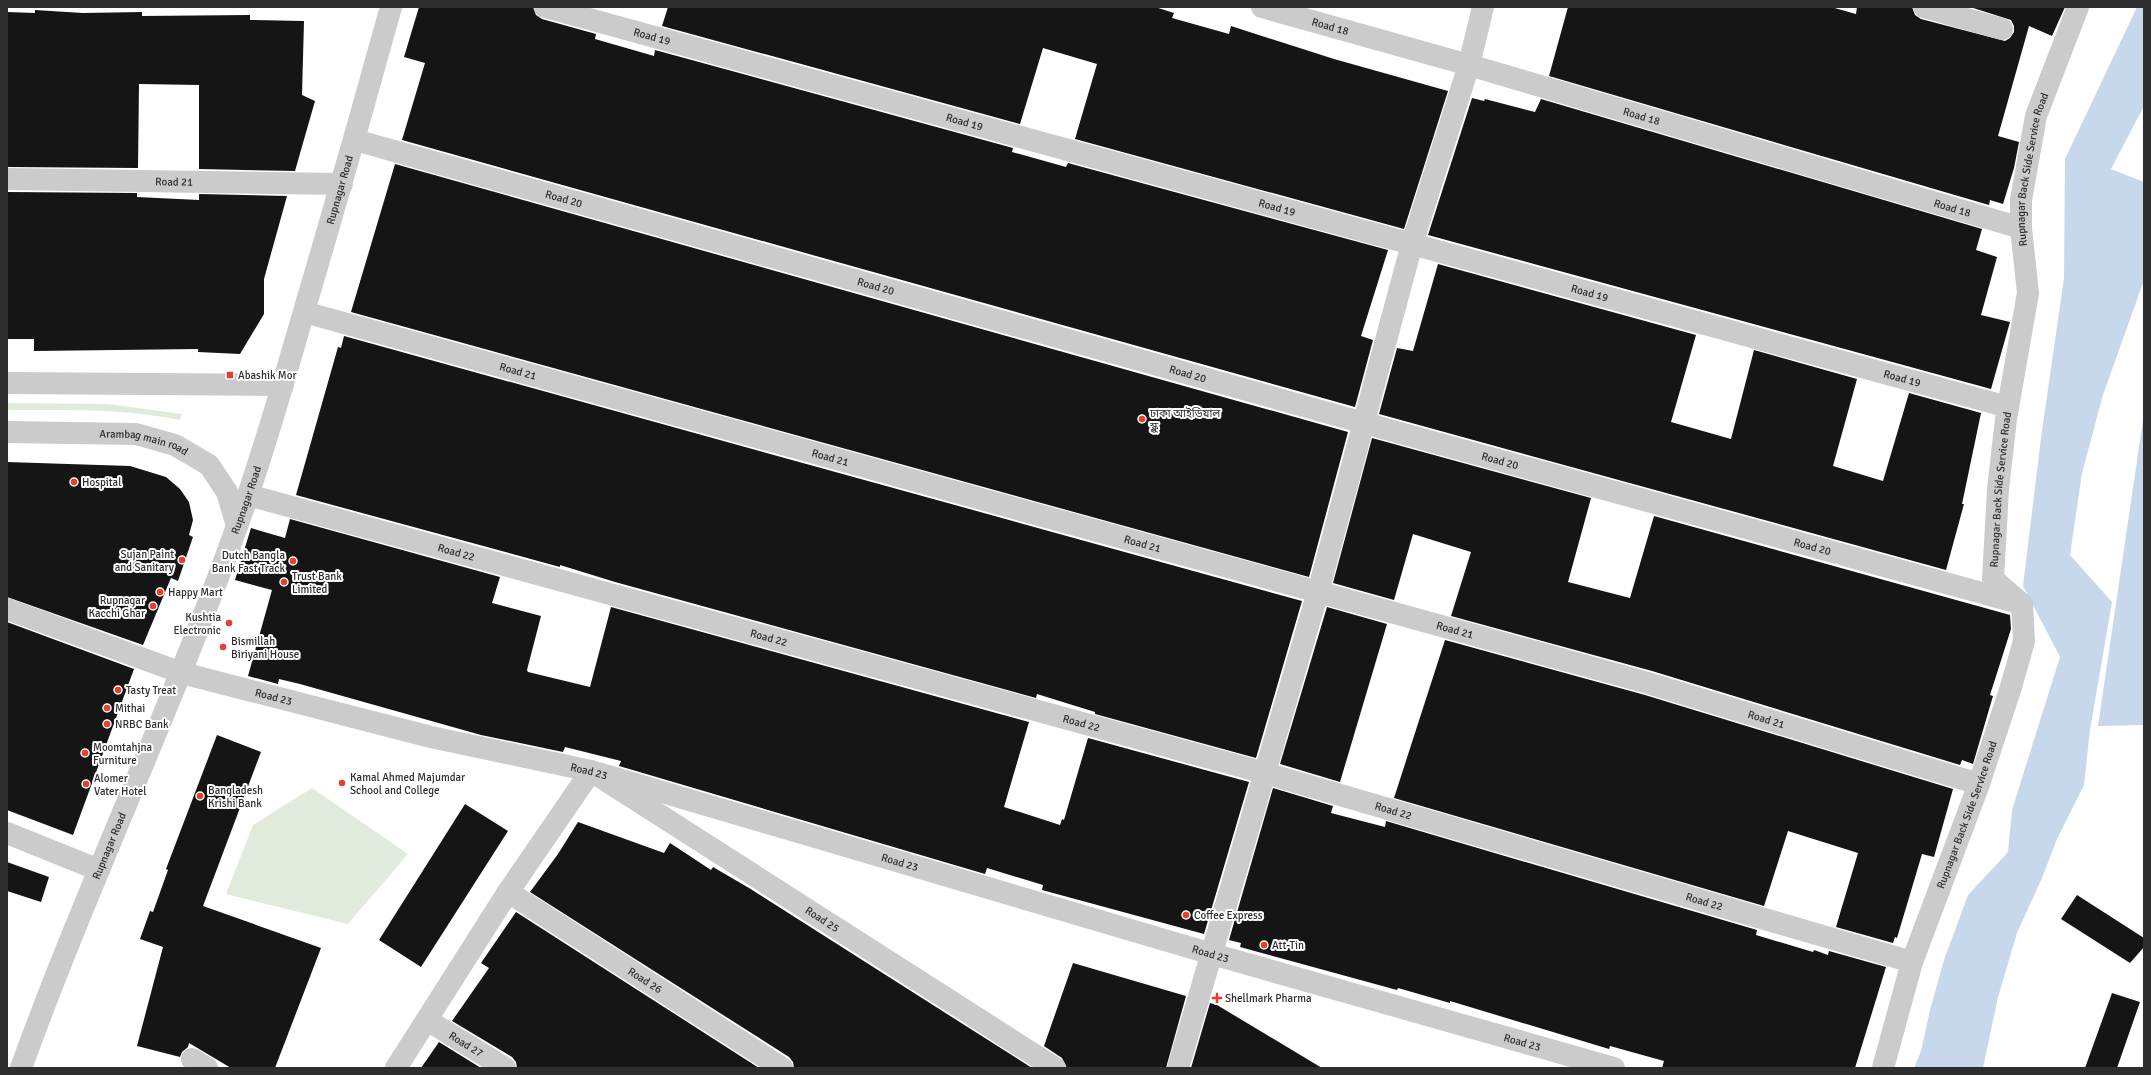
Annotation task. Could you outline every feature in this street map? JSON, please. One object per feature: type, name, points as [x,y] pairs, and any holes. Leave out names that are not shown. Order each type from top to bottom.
[{"type":"street","name":"Rupnagar Road","points":[[17,1065],[182,672],[248,495],[283,385],[342,184],[391,7]]},
{"type":"street","name":"Road 19","points":[[545,7],[2008,407]]},
{"type":"street","name":"Road 18","points":[[1262,7],[1469,65],[2021,228]]},
{"type":"street","points":[[1178,1068],[1318,592],[1412,244],[1469,65],[1483,7]]},
{"type":"street","points":[[1924,7],[2002,29]]},
{"type":"street","name":"Rupnagar Back Side Service Road","points":[[1883,1068],[1912,962],[1979,784],[2011,687],[2024,641],[2022,604],[1993,579],[1998,489],[2008,407],[2028,293],[2021,228],[2021,200],[2036,116],[2078,7]]},
{"type":"street","name":"Road 20","points":[[354,140],[1364,423],[2022,604]]},
{"type":"street","name":"Road 21","points":[[7,179],[342,184]]},
{"type":"street","name":"Road 21","points":[[304,312],[1648,683],[1979,784]]},
{"type":"street","points":[[7,383],[283,385]]},
{"type":"street","name":"Arambag main road","points":[[7,432],[136,434],[175,445],[210,465],[226,492],[237,526]]},
{"type":"street","name":"Road 22","points":[[248,495],[1265,773],[1912,962]]},
{"type":"street","name":"Road 23","points":[[7,609],[182,672],[431,737],[590,771],[1212,954],[1614,1068]]},
{"type":"street","points":[[396,1068],[508,892],[590,771]]},
{"type":"street","name":"Road 25","points":[[590,771],[1055,1068]]},
{"type":"street","points":[[7,832],[99,870]]},
{"type":"street","name":"Road 26","points":[[508,892],[782,1068]]},
{"type":"street","name":"Road 27","points":[[427,1020],[505,1068]]},
{"type":"green space","points":[[7,403],[108,404],[182,414],[180,420],[137,413],[72,410],[7,410]]},
{"type":"green space","points":[[312,788],[408,854],[348,924],[226,894],[253,825]]},
{"type":"water","points":[[2137,7],[2144,7],[2144,106],[2111,169],[2144,182],[2144,280],[2103,395],[2082,473],[2070,555],[2112,602],[2090,730],[2084,785],[2057,839],[2042,878],[2017,933],[1998,997],[1983,1068],[1914,1068],[1921,1051],[1930,1010],[1944,960],[1968,895],[2008,852],[2012,810],[2060,657],[2023,586],[2041,438],[2064,278],[2065,159]]},
{"type":"water","points":[[2144,413],[2144,725],[2098,726]]},
{"type":"building","points":[[419,7],[533,7],[536,15],[542,19],[596,34],[595,39],[654,56],[655,50],[1013,148],[1012,152],[1066,167],[1068,163],[1388,250],[1361,336],[1373,340],[1355,407],[402,140],[425,63],[404,57]]},
{"type":"building","points":[[668,7],[1155,7],[1174,13],[1172,18],[1229,34],[1231,26],[1334,59],[1448,91],[1404,229],[1075,139],[1097,64],[1043,48],[1020,124],[662,26]]},
{"type":"building","points":[[1568,7],[1831,7],[1856,14],[1857,7],[1912,7],[1915,15],[1921,19],[2005,41],[2010,38],[2014,32],[2014,26],[2011,20],[1970,7],[2065,7],[2052,36],[2029,26],[1998,136],[2019,142],[2014,168],[2003,204],[1990,200],[1989,205],[1549,76]]},
{"type":"building","points":[[35,10],[83,13],[142,12],[142,16],[250,15],[250,20],[304,21],[302,95],[315,101],[295,171],[199,169],[199,85],[139,84],[138,168],[7,167],[7,12],[35,13]]},
{"type":"building","points":[[1472,98],[1484,101],[1485,99],[1535,112],[1541,99],[1982,229],[1976,250],[1997,257],[1981,315],[2010,322],[1991,389],[1428,235]]},
{"type":"building","points":[[395,164],[1348,432],[1309,577],[351,312]]},
{"type":"building","points":[[7,192],[137,193],[137,197],[199,200],[199,194],[287,196],[264,279],[264,314],[240,354],[198,352],[198,349],[34,351],[34,339],[7,339]]},
{"type":"building","points":[[1438,264],[1696,335],[1671,422],[1731,439],[1754,350],[1857,379],[1833,466],[1883,481],[1909,393],[1981,413],[1962,504],[1964,504],[1946,570],[1379,414],[1397,348],[1413,351]]},
{"type":"building","points":[[344,336],[1302,601],[1256,758],[1095,714],[1095,712],[1037,694],[1036,698],[615,582],[560,565],[560,567],[296,495],[338,347],[341,348]]},
{"type":"building","points":[[1372,438],[1591,498],[1568,582],[1630,598],[1654,516],[2010,615],[2011,629],[1990,695],[1993,696],[1973,764],[1962,760],[1960,765],[1652,671],[1451,616],[1471,552],[1413,534],[1394,600],[1333,583]]},
{"type":"building","points":[[7,462],[130,466],[166,477],[180,489],[189,502],[193,520],[189,535],[193,537],[178,581],[171,578],[143,645],[7,597]]},
{"type":"building","points":[[290,519],[500,577],[492,603],[541,616],[527,670],[528,672],[590,687],[611,607],[1029,722],[1004,807],[1060,825],[1062,819],[1064,820],[1088,738],[1249,782],[1204,934],[1042,890],[1043,885],[987,868],[985,874],[619,766],[621,761],[565,747],[563,752],[481,735],[300,684],[279,679],[278,684],[248,676],[272,590],[235,580],[251,528],[285,538]]},
{"type":"building","points":[[1327,607],[1387,624],[1340,782],[1280,764]]},
{"type":"building","points":[[7,622],[134,669],[73,835],[7,810]]},
{"type":"building","points":[[1445,640],[1645,695],[1953,789],[1934,857],[1922,854],[1897,938],[1895,937],[1893,943],[1836,927],[1858,853],[1788,831],[1764,906],[1394,798]]},
{"type":"building","points":[[217,735],[261,752],[203,906],[321,948],[275,1068],[231,1068],[189,1043],[188,1047],[182,1052],[180,1057],[137,1046],[163,947],[140,939],[150,911],[153,912],[168,870],[166,869]]},
{"type":"building","points":[[1273,788],[1333,806],[1331,813],[1385,827],[1386,821],[1757,930],[1756,935],[1813,952],[1814,950],[1828,955],[1829,951],[1886,967],[1855,1068],[1662,1068],[1664,1061],[1610,1046],[1609,1049],[1450,1001],[1450,1003],[1398,988],[1397,990],[1240,947],[1241,943],[1229,940]]},
{"type":"building","points":[[465,804],[508,831],[421,967],[379,940]]},
{"type":"building","points":[[578,822],[664,853],[670,843],[711,870],[713,867],[749,888],[1032,1068],[794,1068],[793,1062],[789,1057],[530,892],[558,854]]},
{"type":"building","points":[[7,862],[49,877],[41,902],[7,891]]},
{"type":"building","points":[[2077,895],[2144,938],[2144,947],[2130,963],[2061,919]]},
{"type":"building","points":[[516,912],[759,1068],[517,1068],[516,1062],[512,1057],[452,1021],[489,968],[481,963]]},
{"type":"building","points":[[1073,963],[1186,996],[1166,1068],[1067,1068],[1062,1058],[1044,1046]]},
{"type":"building","points":[[2112,993],[2140,1002],[2117,1068],[2085,1068]]},
{"type":"building","points":[[1210,1003],[1217,1005],[1322,1068],[1191,1068]]},
{"type":"building","points":[[439,1042],[481,1068],[421,1068]]},
{"type":"place","name":"Abashik Mor","points":[[230,375]]},
{"type":"place","name":"ঢাকা আইডিয়াল স্কুল","points":[[1142,419]]},
{"type":"place","name":"Hospital","points":[[74,482]]},
{"type":"place","name":"Sujan Paint and Sanitary","points":[[182,560]]},
{"type":"place","name":"Dutch Bangla Bank Fast Track","points":[[293,561]]},
{"type":"place","name":"Trust Bank Limited","points":[[284,582]]},
{"type":"place","name":"Happy Mart","points":[[160,592]]},
{"type":"place","name":"Rupnagar Kacchi Ghar","points":[[153,606]]},
{"type":"place","name":"Kushtia Electronic","points":[[229,623]]},
{"type":"place","name":"Bismillah Biriyani House","points":[[223,647]]},
{"type":"place","name":"Tasty Treat","points":[[118,690]]},
{"type":"place","name":"Mithai","points":[[107,708]]},
{"type":"place","name":"NRBC Bank","points":[[107,724]]},
{"type":"place","name":"Moomtahjna Furniture","points":[[85,753]]},
{"type":"place","name":"Kamal Ahmed Majumdar School and College","points":[[342,783]]},
{"type":"place","name":"Alomer Vater Hotel","points":[[86,784]]},
{"type":"place","name":"Bangladesh Krishi Bank","points":[[200,796]]},
{"type":"place","name":"Coffee Express","points":[[1186,915]]},
{"type":"place","name":"Att-Tin","points":[[1264,945]]},
{"type":"place","name":"Shellmark Pharma","points":[[1217,998]]}]
